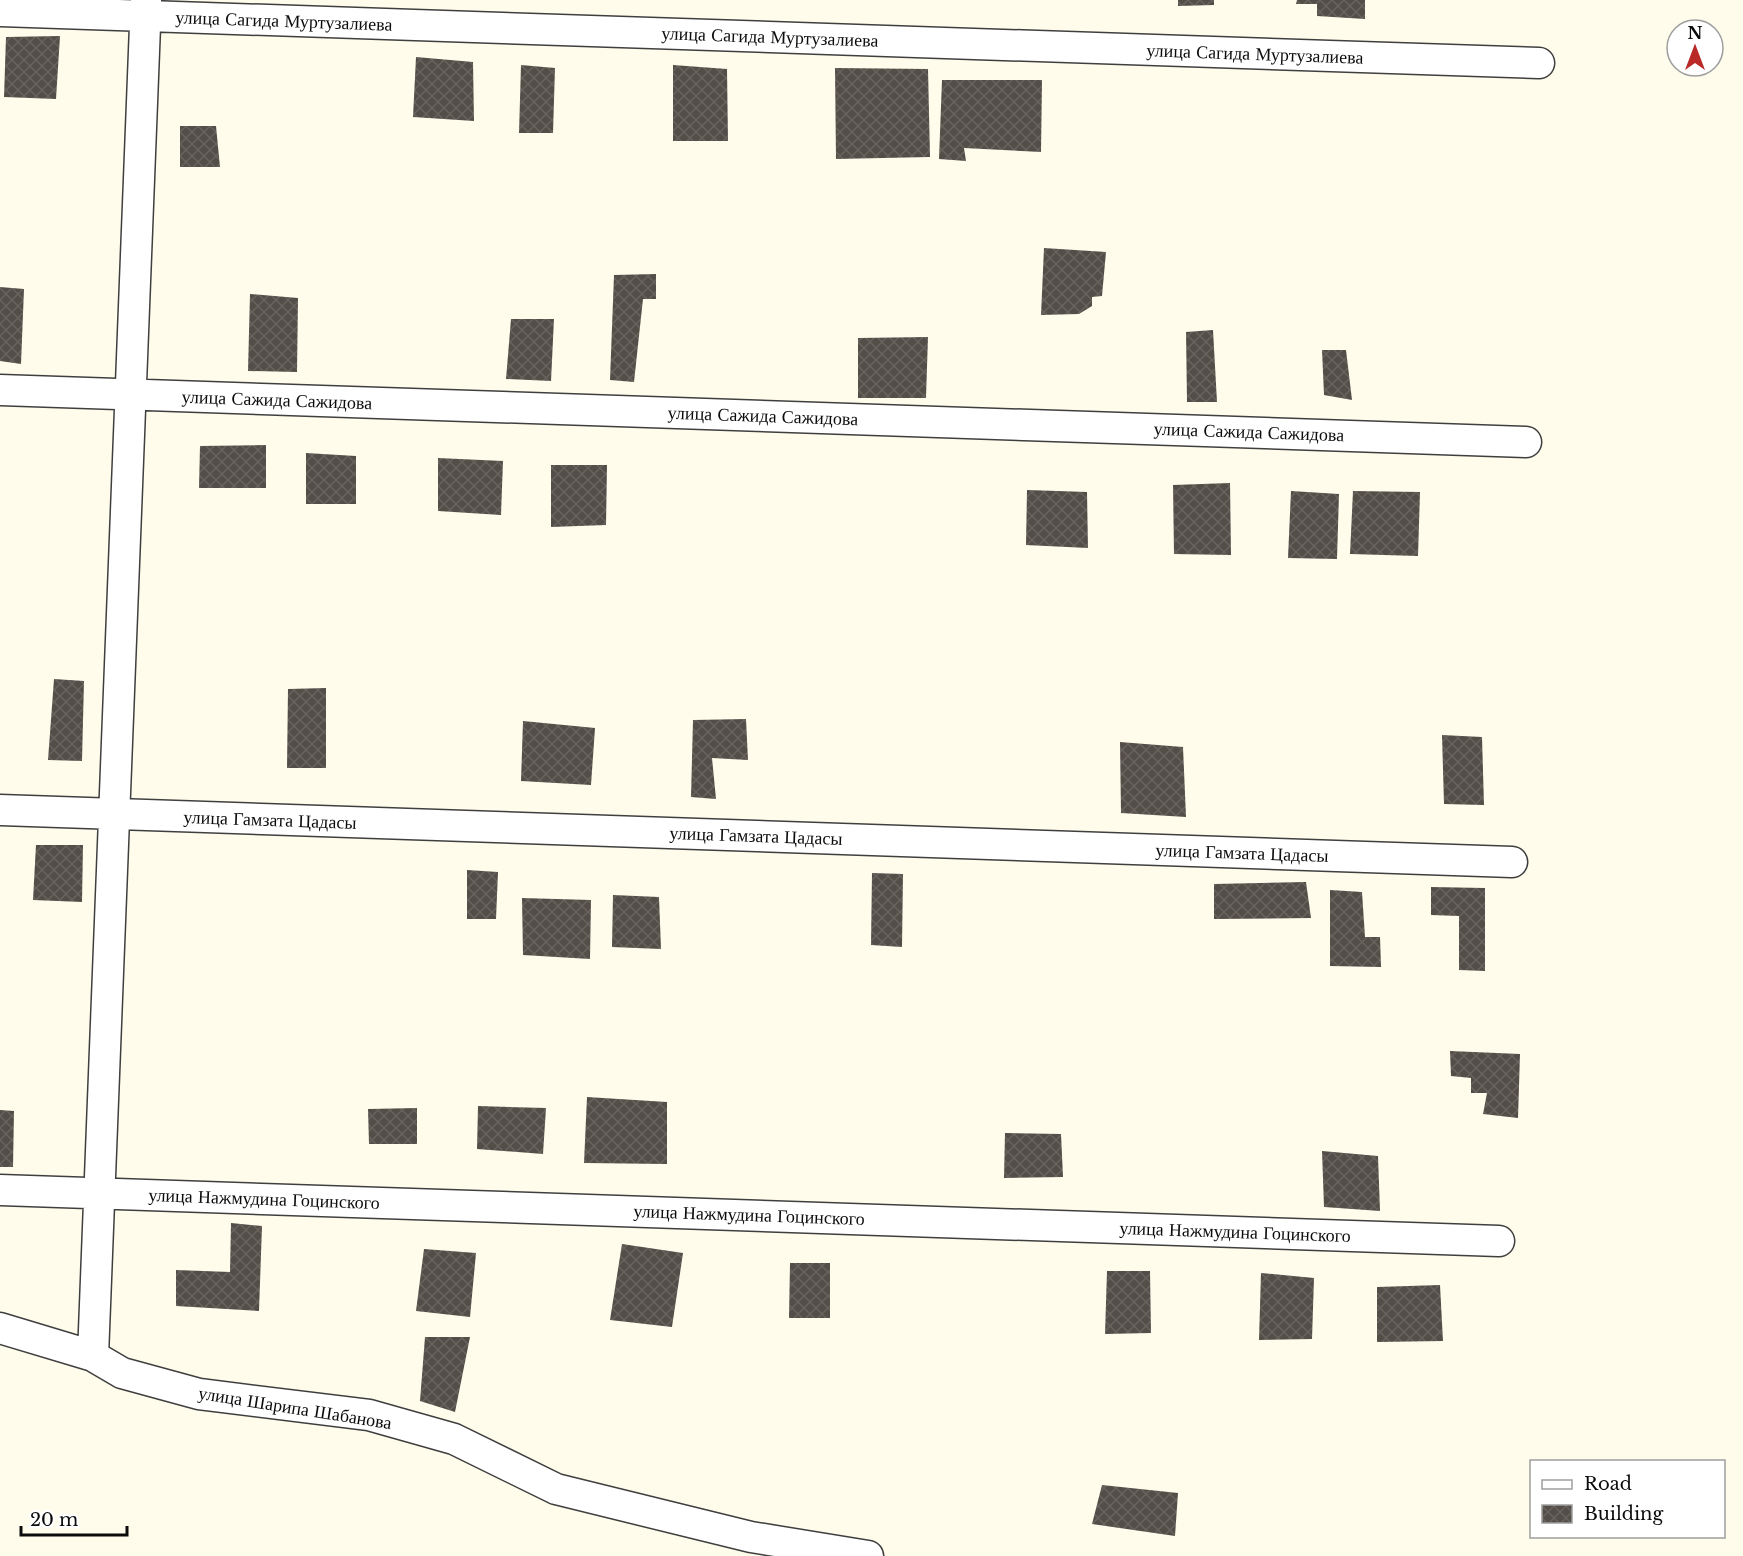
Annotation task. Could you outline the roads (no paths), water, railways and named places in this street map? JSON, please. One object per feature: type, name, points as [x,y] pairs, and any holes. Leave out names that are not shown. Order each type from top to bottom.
[{"type":"street","name":"улица Сагида Муртузалиева","points":[[0,11],[146,8],[1539,63]]},
{"type":"street","points":[[93,1356],[146,8]]},
{"type":"street","name":"улица Сажида Сажидова","points":[[0,390],[1526,442]]},
{"type":"street","name":"улица Гамзата Цадасы","points":[[0,810],[1512,862]]},
{"type":"street","name":"улица Нажмудина Гоцинского","points":[[0,1190],[1499,1241]]},
{"type":"street","name":"улица Шарипа Шабанова","points":[[0,1329],[93,1356],[122,1373],[199,1394],[369,1415],[454,1439],[556,1489],[751,1537],[868,1556]]}]
